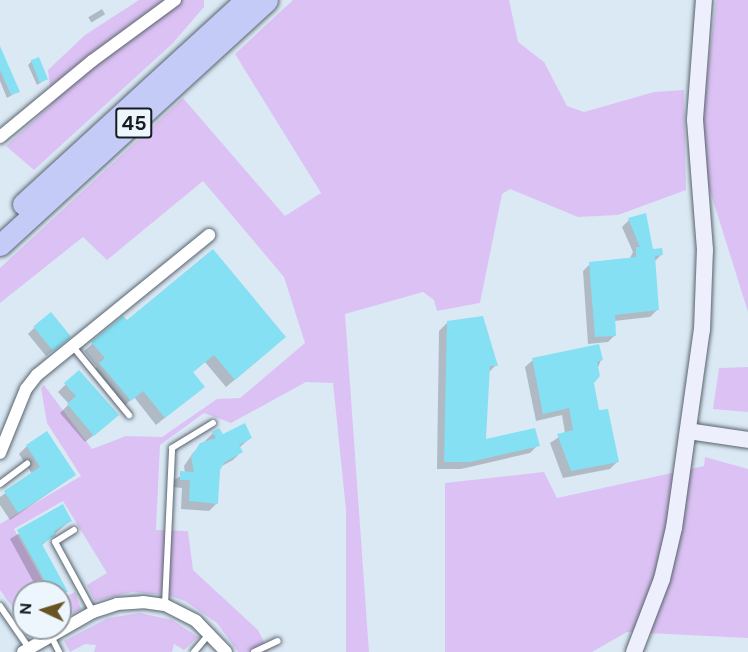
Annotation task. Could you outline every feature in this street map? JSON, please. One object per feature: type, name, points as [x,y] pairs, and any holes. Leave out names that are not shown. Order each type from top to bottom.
[{"type":"highway","name":"45","points":[[0,225],[246,0]]},
{"type":"highway","name":"45","points":[[0,245],[267,0]]},
{"type":"street","points":[[0,137],[92,61],[175,0]]},
{"type":"street","points":[[634,652],[662,579],[688,432],[705,295],[705,250],[695,119],[704,0]]},
{"type":"street","points":[[0,453],[26,389],[209,235]]},
{"type":"street","points":[[688,432],[748,441]]},
{"type":"street","points":[[72,624],[93,612],[117,604],[165,605],[196,621],[226,652]]},
{"type":"street","points":[[26,650],[43,640]]},
{"type":"lane","points":[[74,348],[129,415]]},
{"type":"lane","points":[[165,605],[172,448],[213,423]]},
{"type":"lane","points":[[0,484],[27,464]]},
{"type":"lane","points":[[74,530],[55,542],[93,612]]},
{"type":"lane","points":[[0,606],[26,650]]},
{"type":"lane","points":[[194,652],[210,633]]},
{"type":"lane","points":[[254,652],[278,641]]},
{"type":"shaded area","points":[[139,0],[204,0],[204,7],[173,43],[34,170],[6,146],[52,104],[48,70],[85,35]]},
{"type":"shaded area","points":[[293,0],[509,0],[518,42],[544,62],[567,106],[584,112],[654,92],[684,90],[686,190],[618,215],[578,217],[510,189],[502,194],[480,303],[437,311],[434,300],[423,292],[345,314],[369,652],[346,652],[346,510],[333,383],[306,382],[231,423],[204,413],[160,445],[156,530],[188,531],[193,570],[258,630],[269,652],[238,652],[217,623],[185,601],[167,595],[132,592],[95,601],[87,585],[107,573],[63,501],[14,529],[42,580],[12,580],[12,606],[0,590],[0,524],[81,476],[47,423],[41,388],[44,385],[92,449],[126,436],[162,437],[217,399],[240,398],[305,343],[284,277],[203,181],[107,260],[83,237],[0,303],[0,268],[183,98],[285,216],[321,193],[235,54]]},
{"type":"shaded area","points":[[716,0],[748,0],[748,312],[707,181],[702,118]]},
{"type":"shaded area","points":[[748,367],[748,412],[713,409],[719,368]]},
{"type":"shaded area","points":[[705,457],[748,469],[748,638],[627,632],[592,652],[445,652],[445,483],[544,472],[557,498],[704,466]]},
{"type":"shaded area","points":[[75,592],[81,609],[72,614],[72,594]]},
{"type":"shaded area","points":[[140,613],[172,620],[198,637],[184,650],[174,644],[172,652],[94,652],[96,645],[85,644],[70,652],[64,641],[72,640],[72,637],[108,618]]},
{"type":"building","points":[[0,46],[20,92],[11,95],[0,70]]},
{"type":"building","points":[[39,57],[48,79],[40,83],[31,60]]},
{"type":"building","points":[[646,213],[653,249],[662,248],[663,255],[655,256],[659,310],[615,315],[616,336],[595,337],[589,262],[636,257],[636,247],[640,247],[628,218]]},
{"type":"building","points":[[213,249],[286,337],[235,380],[214,355],[193,372],[205,387],[165,418],[143,391],[131,401],[99,363],[105,358],[91,342],[123,316],[127,320]]},
{"type":"building","points":[[51,312],[71,337],[53,351],[33,326]]},
{"type":"building","points":[[483,316],[498,366],[490,366],[486,439],[535,428],[540,446],[470,462],[444,462],[447,321]]},
{"type":"building","points":[[599,344],[603,360],[597,362],[600,376],[594,383],[599,410],[608,409],[619,462],[571,471],[557,434],[573,430],[569,408],[543,414],[532,358]]},
{"type":"building","points":[[79,370],[119,415],[94,436],[67,404],[76,396],[64,383]]},
{"type":"building","points":[[245,423],[252,438],[239,445],[243,452],[225,462],[220,470],[218,504],[189,501],[190,480],[180,480],[180,471],[194,472],[191,457],[200,443],[216,438],[212,432],[219,428],[223,434]]},
{"type":"building","points":[[47,431],[76,475],[18,513],[4,491],[40,467],[26,445]]},
{"type":"building","points":[[63,504],[72,521],[54,531],[56,535],[42,544],[62,580],[44,580],[17,530]]}]
